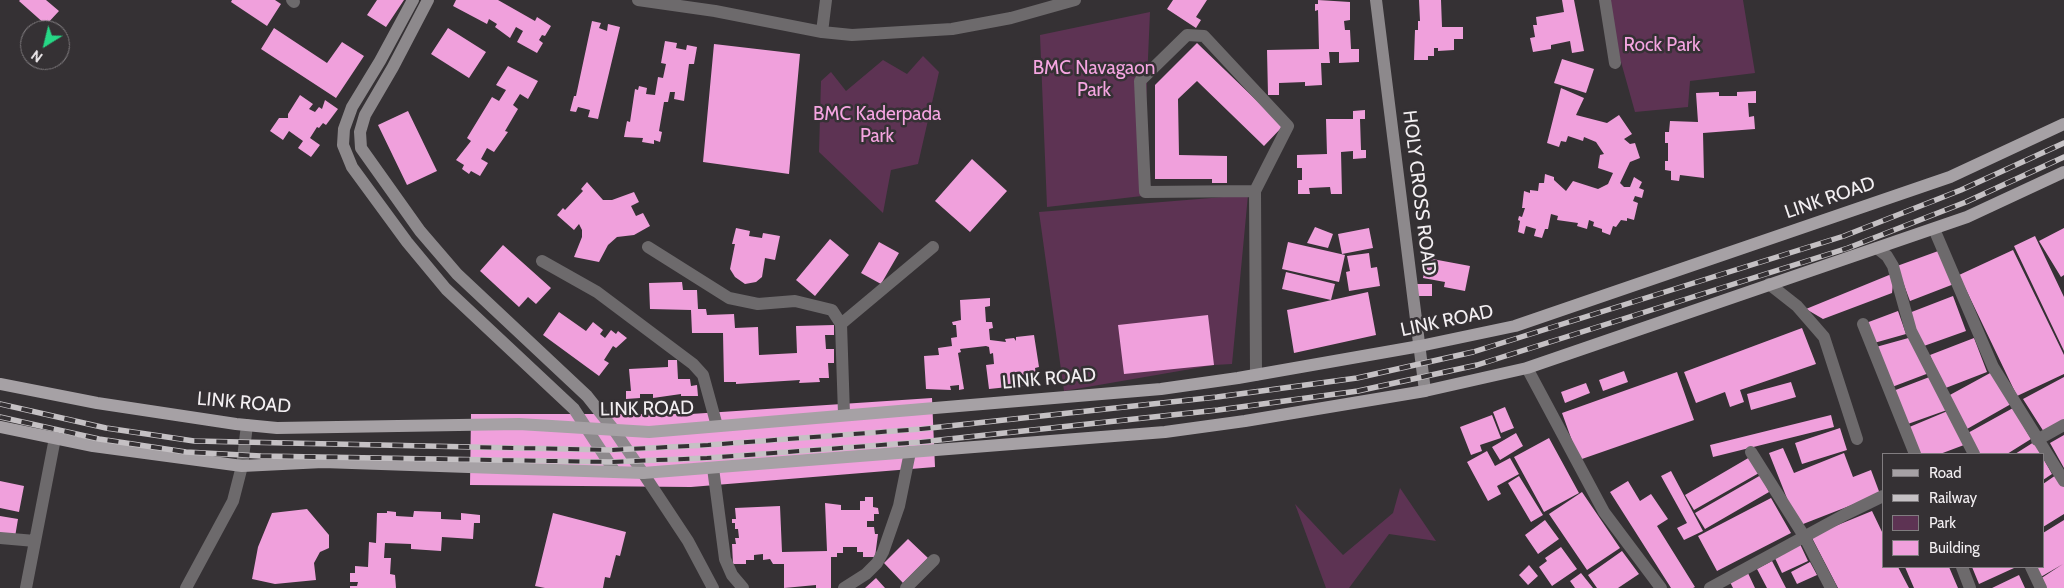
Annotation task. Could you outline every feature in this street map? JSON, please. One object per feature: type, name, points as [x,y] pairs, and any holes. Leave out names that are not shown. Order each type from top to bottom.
[{"type":"main road","points":[[413,0],[380,61],[352,107],[344,128],[343,145],[352,167],[407,242],[446,289],[574,409],[615,472]]},
{"type":"main road","points":[[428,0],[365,115],[360,132],[362,148],[420,231],[458,274],[587,396],[614,430],[642,473]]},
{"type":"main road","name":"HOLY CROSS ROAD","points":[[1376,0],[1425,391]]},
{"type":"main road","name":"LINK ROAD","points":[[0,384],[97,403],[277,428],[519,424],[649,432],[1160,388],[1256,375],[1420,346],[1515,326],[1950,177],[2064,124]]},
{"type":"main road","points":[[0,426],[93,446],[242,466],[323,462],[642,473],[1165,432],[1245,421],[1425,391],[1527,368],[1967,217],[2064,172]]},
{"type":"street","points":[[638,0],[715,5],[822,32],[852,35],[952,29],[1011,18],[1075,0]]},
{"type":"street","points":[[822,32],[826,0]]},
{"type":"street","points":[[1605,0],[1615,63]]},
{"type":"street","points":[[1255,191],[1144,192],[1140,81],[1187,35],[1204,36],[1288,126],[1255,191],[1256,375]]},
{"type":"street","points":[[1934,229],[1993,367],[2064,481]]},
{"type":"street","points":[[648,247],[729,298],[758,304],[795,301],[832,310],[841,324],[844,414]]},
{"type":"street","points":[[841,324],[933,247]]},
{"type":"street","points":[[1877,248],[1893,266],[1911,331],[1973,453]]},
{"type":"street","points":[[542,262],[597,292],[694,364],[702,375],[717,426]]},
{"type":"street","points":[[1769,284],[1797,306],[1824,337],[1857,439]]},
{"type":"street","points":[[1863,324],[1915,453]]},
{"type":"street","points":[[1527,368],[1604,512],[1661,588]]},
{"type":"street","points":[[186,588],[233,500],[242,466],[247,425]]},
{"type":"street","points":[[2037,440],[2064,425]]},
{"type":"street","points":[[26,588],[55,438]]},
{"type":"street","points":[[844,588],[866,574],[877,563],[884,552],[899,506],[910,452]]},
{"type":"street","points":[[1751,452],[1804,536],[1831,588]]},
{"type":"street","points":[[713,468],[725,559],[732,575],[743,588]]},
{"type":"street","points":[[642,473],[688,541],[713,588]]},
{"type":"street","points":[[1710,588],[1804,536],[1882,497]]},
{"type":"street","points":[[0,538],[35,542]]},
{"type":"street","points":[[906,588],[934,560]]},
{"type":"street","points":[[1962,568],[1970,588]]},
{"type":"street","points":[[2031,568],[2041,588]]},
{"type":"green space","name":"Rock Park","points":[[1610,0],[1743,0],[1755,73],[1690,81],[1688,107],[1635,112],[1616,44]]},
{"type":"green space","name":"BMC Navagaon Park","points":[[1150,12],[1142,196],[1047,207],[1040,35]]},
{"type":"green space","name":"BMC Kaderpada Park","points":[[923,56],[939,72],[918,164],[891,170],[883,213],[819,152],[821,81],[831,72],[846,91],[883,60],[907,74]]},
{"type":"green space","points":[[1248,195],[1232,364],[1214,365],[1064,391],[1039,212]]},
{"type":"green space","points":[[1400,488],[1436,541],[1389,534],[1349,588],[1326,588],[1295,504],[1343,555],[1393,513]]},
{"type":"building","points":[[46,0],[59,11],[51,20],[40,20],[19,1]]},
{"type":"building","points":[[232,0],[275,0],[281,4],[267,26],[231,2]]},
{"type":"building","points":[[377,0],[404,0],[386,27],[367,15]]},
{"type":"building","points":[[456,0],[498,0],[535,21],[537,17],[551,26],[545,36],[542,35],[539,40],[543,43],[537,53],[517,42],[523,31],[516,27],[510,38],[495,27],[497,24],[489,19],[487,24],[453,6]]},
{"type":"building","points":[[1173,0],[1207,0],[1196,17],[1201,20],[1196,28],[1167,9]]},
{"type":"building","points":[[1318,0],[1350,2],[1350,20],[1344,21],[1345,30],[1350,30],[1351,49],[1359,49],[1359,62],[1339,63],[1339,52],[1329,52],[1330,63],[1321,63],[1322,85],[1305,86],[1305,82],[1279,83],[1279,95],[1268,95],[1267,50],[1319,49],[1318,10],[1315,11],[1315,4],[1318,4]]},
{"type":"building","points":[[1419,0],[1441,0],[1442,27],[1463,27],[1463,39],[1454,39],[1454,50],[1438,51],[1438,48],[1434,48],[1434,56],[1428,56],[1428,60],[1414,60],[1415,30],[1418,30],[1418,21],[1420,21]]},
{"type":"building","points":[[1562,0],[1574,0],[1584,51],[1572,53],[1570,41],[1551,45],[1551,49],[1533,52],[1530,38],[1535,37],[1533,25],[1537,25],[1536,17],[1564,12]]},
{"type":"building","points":[[592,21],[601,23],[599,28],[607,31],[608,24],[620,27],[598,119],[588,117],[590,110],[578,107],[576,112],[570,111],[574,96],[576,96]]},
{"type":"building","points":[[274,28],[327,63],[342,42],[364,56],[336,98],[261,49]]},
{"type":"building","points":[[448,28],[486,52],[469,78],[431,54]]},
{"type":"building","points":[[665,41],[677,43],[676,48],[686,50],[687,45],[697,47],[694,64],[689,64],[684,101],[674,99],[675,92],[670,92],[668,102],[664,102],[659,131],[662,132],[660,142],[654,140],[654,144],[642,142],[643,138],[624,137],[627,121],[630,122],[635,89],[638,90],[639,86],[647,88],[646,94],[655,95],[658,77],[663,78],[666,64],[661,63]]},
{"type":"building","points":[[1197,43],[1283,126],[1264,146],[1197,81],[1178,99],[1179,155],[1227,156],[1227,183],[1212,183],[1212,179],[1155,179],[1155,85]]},
{"type":"building","points":[[714,44],[800,54],[789,174],[703,162]]},
{"type":"building","points":[[1562,59],[1594,69],[1586,93],[1554,83]]},
{"type":"building","points":[[508,66],[538,81],[528,99],[520,94],[513,105],[518,109],[505,131],[508,132],[494,152],[487,148],[481,159],[488,163],[480,176],[471,171],[469,174],[462,169],[464,165],[456,160],[471,141],[467,138],[492,97],[499,101],[506,90],[496,85]]},
{"type":"building","points":[[1561,88],[1584,98],[1576,115],[1607,123],[1619,115],[1632,134],[1624,139],[1630,144],[1635,143],[1640,158],[1630,162],[1620,183],[1624,187],[1630,187],[1634,177],[1642,182],[1639,188],[1644,190],[1642,198],[1635,196],[1633,201],[1638,203],[1634,220],[1627,218],[1627,221],[1621,220],[1616,227],[1613,226],[1610,235],[1602,232],[1602,229],[1593,226],[1594,222],[1589,220],[1587,229],[1577,226],[1578,223],[1557,220],[1558,216],[1551,214],[1548,229],[1545,229],[1542,238],[1534,236],[1536,229],[1526,226],[1524,234],[1518,232],[1519,216],[1522,217],[1525,208],[1522,208],[1524,191],[1530,193],[1530,190],[1538,191],[1539,183],[1544,183],[1545,174],[1554,177],[1554,180],[1566,191],[1573,181],[1598,189],[1608,184],[1613,173],[1598,168],[1600,155],[1604,154],[1596,142],[1584,137],[1583,141],[1568,136],[1566,142],[1561,141],[1559,147],[1547,143]]},
{"type":"building","points":[[1756,91],[1756,103],[1748,103],[1749,117],[1754,116],[1755,129],[1703,133],[1704,178],[1680,175],[1679,181],[1671,180],[1671,171],[1665,170],[1665,161],[1668,161],[1668,143],[1665,143],[1665,132],[1669,132],[1670,121],[1698,122],[1696,93],[1719,92],[1719,96],[1737,96],[1737,92]]},
{"type":"building","points":[[300,95],[313,104],[309,109],[315,112],[319,107],[322,109],[325,100],[338,109],[326,125],[323,123],[319,128],[317,127],[310,138],[320,145],[311,157],[298,148],[303,141],[289,131],[283,140],[270,131],[279,118],[288,118],[288,114]]},
{"type":"building","points":[[1365,110],[1365,119],[1360,119],[1361,150],[1366,150],[1366,158],[1353,159],[1353,151],[1341,152],[1342,194],[1331,194],[1330,187],[1309,188],[1310,194],[1298,194],[1298,180],[1302,180],[1302,168],[1297,168],[1297,155],[1327,154],[1326,119],[1353,119],[1353,111]]},
{"type":"building","points":[[408,111],[437,171],[407,185],[378,125]]},
{"type":"building","points":[[972,159],[1007,191],[970,232],[935,201]]},
{"type":"building","points":[[587,182],[603,200],[612,200],[634,192],[639,202],[631,206],[636,216],[643,213],[650,226],[634,235],[617,237],[608,245],[599,262],[574,257],[582,237],[582,230],[579,224],[574,230],[557,215],[563,208],[565,210],[583,191],[581,189]]},
{"type":"building","points":[[1315,227],[1333,234],[1328,248],[1307,243]]},
{"type":"building","points":[[736,228],[750,231],[749,236],[762,238],[763,233],[780,236],[775,260],[765,258],[762,277],[756,282],[745,284],[735,277],[730,269],[735,244],[732,244]]},
{"type":"building","points":[[1369,228],[1373,248],[1342,254],[1338,234]]},
{"type":"building","points":[[2064,228],[2064,275],[2061,277],[2039,241]]},
{"type":"building","points":[[2035,236],[2064,297],[2064,351],[2014,246]]},
{"type":"building","points":[[830,239],[849,255],[815,296],[796,280]]},
{"type":"building","points":[[879,242],[899,253],[881,284],[861,273]]},
{"type":"building","points":[[1288,242],[1345,255],[1339,282],[1282,269]]},
{"type":"building","points":[[503,245],[551,288],[536,304],[528,297],[519,307],[480,271]]},
{"type":"building","points":[[1941,250],[1954,284],[1910,301],[1897,266]]},
{"type":"building","points":[[2013,250],[2064,355],[2064,374],[2017,396],[1959,275]]},
{"type":"building","points":[[1369,253],[1371,268],[1377,267],[1380,286],[1349,291],[1346,272],[1350,271],[1347,256]]},
{"type":"building","points":[[1427,258],[1470,266],[1465,291],[1444,287],[1445,282],[1423,278]]},
{"type":"building","points":[[1286,272],[1335,284],[1331,300],[1282,289]]},
{"type":"building","points":[[1894,273],[1892,293],[1823,319],[1806,309]]},
{"type":"building","points":[[682,282],[683,290],[697,290],[698,309],[706,309],[707,315],[734,314],[735,328],[758,327],[759,355],[797,353],[796,326],[834,325],[834,335],[825,335],[826,349],[834,349],[834,363],[828,363],[829,378],[819,378],[820,382],[799,383],[800,380],[736,384],[736,382],[724,382],[723,333],[692,333],[691,310],[650,309],[649,283]]},
{"type":"building","points":[[1416,284],[1432,284],[1432,296],[1416,296]]},
{"type":"building","points":[[1368,292],[1376,335],[1294,353],[1287,310]]},
{"type":"building","points":[[1953,296],[1966,331],[1921,347],[1909,313]]},
{"type":"building","points":[[990,298],[990,306],[985,307],[986,322],[992,322],[993,328],[989,329],[990,340],[1006,342],[1005,339],[1014,338],[1016,341],[1016,337],[1034,335],[1039,367],[1035,368],[1037,384],[989,389],[986,365],[994,364],[993,353],[990,354],[989,347],[986,346],[960,349],[961,352],[958,353],[964,389],[959,390],[959,385],[950,386],[951,390],[926,389],[924,356],[939,355],[938,348],[952,346],[951,338],[957,337],[956,325],[953,325],[952,322],[961,320],[960,300]]},
{"type":"building","points":[[1898,311],[1906,334],[1874,343],[1866,323]]},
{"type":"building","points":[[559,312],[586,331],[593,322],[603,330],[600,334],[605,338],[611,330],[616,334],[618,331],[627,338],[616,348],[613,346],[604,360],[609,363],[599,376],[543,335]]},
{"type":"building","points":[[1208,315],[1214,365],[1124,374],[1118,325]]},
{"type":"building","points":[[1802,328],[1816,364],[1740,390],[1744,402],[1730,407],[1725,392],[1696,403],[1684,372]]},
{"type":"building","points":[[1912,337],[1929,373],[1892,387],[1876,347]]},
{"type":"building","points":[[1974,338],[1987,372],[1943,389],[1930,355]]},
{"type":"building","points":[[668,360],[677,360],[678,379],[690,379],[691,386],[697,385],[698,396],[681,396],[681,394],[653,398],[653,394],[640,394],[640,398],[626,399],[626,391],[631,391],[629,369],[668,367]]},
{"type":"building","points":[[1624,371],[1628,382],[1603,391],[1599,380]]},
{"type":"building","points":[[1677,372],[1694,420],[1579,460],[1562,413]]},
{"type":"building","points":[[1992,372],[2011,404],[1967,429],[1948,396]]},
{"type":"building","points":[[1932,376],[1947,410],[1905,425],[1893,391]]},
{"type":"building","points":[[2064,377],[2064,421],[2044,432],[2023,399]]},
{"type":"building","points":[[1791,382],[1796,397],[1751,410],[1747,394]]},
{"type":"building","points":[[1586,383],[1590,393],[1565,403],[1561,392]]},
{"type":"building","points":[[932,398],[935,467],[691,487],[470,485],[471,414],[691,414]]},
{"type":"building","points":[[1505,407],[1514,428],[1501,433],[1493,412]]},
{"type":"building","points":[[2013,408],[2031,439],[2009,453],[1976,453],[1966,434]]},
{"type":"building","points":[[1950,410],[1964,445],[1943,453],[1917,453],[1907,428]]},
{"type":"building","points":[[1492,415],[1501,438],[1480,445],[1482,451],[1471,455],[1460,427]]},
{"type":"building","points":[[1831,415],[1834,427],[1713,457],[1710,445]]},
{"type":"building","points":[[1840,428],[1847,450],[1802,464],[1795,443]]},
{"type":"building","points":[[1516,433],[1523,446],[1500,460],[1492,447]]},
{"type":"building","points":[[2064,435],[2064,468],[2050,443]]},
{"type":"building","points":[[1549,438],[1579,493],[1544,512],[1514,457]]},
{"type":"building","points":[[2034,442],[2040,453],[2017,453]]},
{"type":"building","points":[[1783,448],[1794,473],[1844,453],[1853,477],[1871,470],[1880,494],[1798,526],[1769,453]]},
{"type":"building","points":[[1487,451],[1495,466],[1510,458],[1519,474],[1497,486],[1501,494],[1488,501],[1467,462]]},
{"type":"building","points":[[1750,457],[1759,473],[1694,510],[1685,495]]},
{"type":"building","points":[[2044,460],[2052,474],[2044,479]]},
{"type":"building","points":[[1671,471],[1703,531],[1684,540],[1677,528],[1687,523],[1661,476]]},
{"type":"building","points":[[1761,475],[1769,492],[1705,529],[1695,513]]},
{"type":"building","points":[[2056,475],[2064,486],[2064,514],[2044,526],[2044,483]]},
{"type":"building","points":[[1519,476],[1543,515],[1531,522],[1508,483]]},
{"type":"building","points":[[0,481],[24,486],[19,512],[0,508]]},
{"type":"building","points":[[1628,481],[1640,501],[1651,494],[1668,519],[1657,526],[1695,587],[1671,588],[1610,492]]},
{"type":"building","points":[[1582,492],[1620,548],[1587,570],[1549,514]]},
{"type":"building","points":[[865,497],[873,497],[873,507],[878,508],[879,514],[874,514],[874,521],[867,521],[867,527],[874,527],[875,534],[878,534],[875,557],[863,557],[863,552],[857,552],[857,547],[843,547],[843,553],[837,553],[837,557],[831,557],[831,588],[816,588],[816,585],[784,588],[784,564],[773,564],[770,559],[763,560],[763,554],[754,555],[754,560],[746,560],[746,564],[733,564],[732,544],[736,544],[735,538],[739,538],[738,529],[735,529],[735,523],[732,523],[732,519],[736,519],[735,508],[780,506],[782,552],[827,551],[825,503],[841,505],[841,510],[860,510],[860,501],[865,501]]},
{"type":"building","points":[[1771,498],[1791,533],[1717,571],[1698,536]]},
{"type":"building","points":[[307,509],[329,535],[329,548],[320,552],[314,563],[316,580],[275,584],[252,579],[258,547],[272,513]]},
{"type":"building","points":[[387,511],[396,512],[396,516],[413,517],[414,511],[441,512],[441,519],[461,520],[461,513],[480,515],[480,523],[474,523],[473,539],[442,537],[441,551],[411,549],[411,544],[385,543],[384,558],[391,558],[390,574],[395,575],[396,588],[350,588],[350,586],[357,586],[358,582],[350,582],[350,573],[355,573],[355,566],[368,567],[369,542],[376,543],[377,513],[387,513]]},
{"type":"building","points":[[1872,511],[1882,532],[1882,568],[1899,568],[1909,588],[1838,588],[1811,536]]},
{"type":"building","points":[[553,513],[626,532],[620,556],[616,555],[610,578],[605,577],[603,588],[545,588],[535,586]]},
{"type":"building","points":[[0,516],[18,519],[15,537],[0,534]]},
{"type":"building","points":[[1545,520],[1559,539],[1538,554],[1525,535]]},
{"type":"building","points":[[2064,520],[2064,588],[2045,588],[2040,579],[2063,564],[2039,578],[2034,568],[2044,568],[2044,532]]},
{"type":"building","points":[[908,539],[928,558],[903,583],[884,563]]},
{"type":"building","points":[[1800,544],[1808,561],[1782,573],[1774,556]]},
{"type":"building","points":[[1561,547],[1577,569],[1552,586],[1539,567],[1547,561],[1545,558]]},
{"type":"building","points":[[1622,551],[1639,574],[1618,588],[1597,588],[1588,575]]},
{"type":"building","points":[[1772,561],[1786,588],[1767,588],[1757,569]]},
{"type":"building","points":[[1810,562],[1817,575],[1797,584],[1791,572]]},
{"type":"building","points":[[1529,565],[1538,576],[1528,585],[1519,575]]},
{"type":"building","points":[[1905,568],[1949,568],[1958,588],[1914,588]]},
{"type":"building","points":[[1972,568],[2014,568],[1979,584]]},
{"type":"building","points":[[1747,571],[1755,588],[1733,588],[1729,580]]},
{"type":"building","points":[[1581,573],[1593,588],[1575,588],[1570,581]]},
{"type":"building","points":[[2019,575],[2025,588],[1992,588]]},
{"type":"building","points":[[876,578],[885,588],[865,588]]},
{"type":"railway","points":[[0,404],[106,428],[194,441],[611,450],[708,445],[921,429],[1217,397],[1357,378],[1473,352],[1844,236],[1961,190],[2064,143]]},
{"type":"railway","points":[[0,417],[99,439],[186,452],[261,456],[610,462],[707,458],[921,442],[1218,410],[1358,391],[1477,365],[1848,248],[1966,202],[2064,157]]}]
